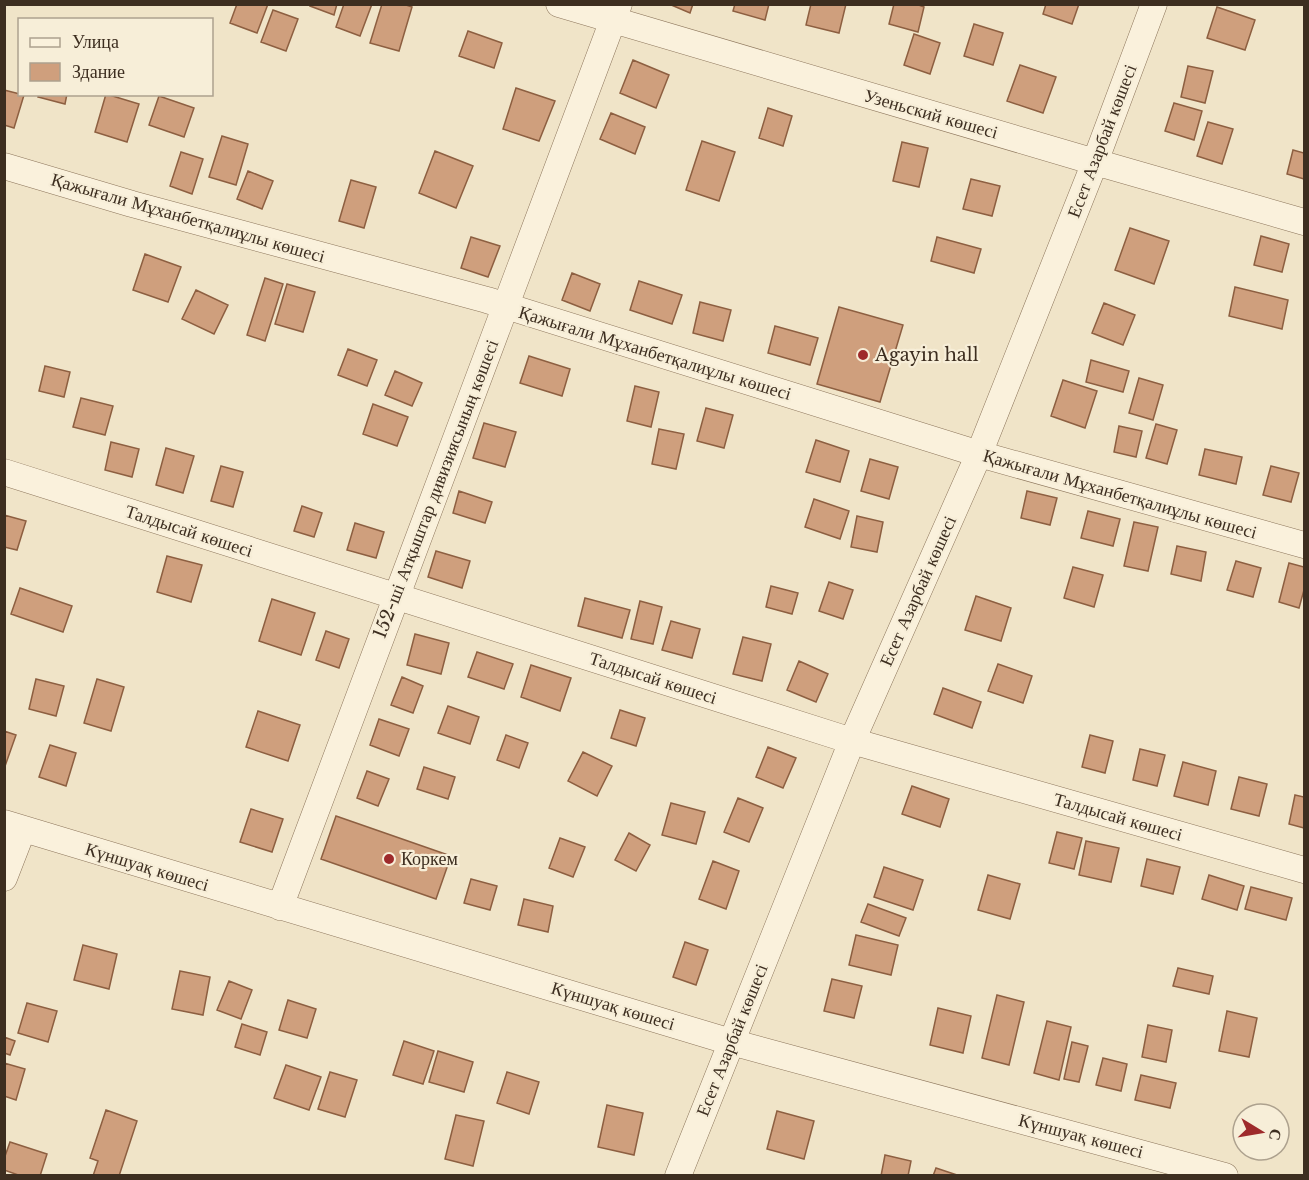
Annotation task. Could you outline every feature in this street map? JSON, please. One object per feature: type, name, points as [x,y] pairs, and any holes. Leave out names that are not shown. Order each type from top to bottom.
[{"type":"street","name":"Узеньский көшесі","points":[[559,4],[616,12],[1095,162],[1305,222]]},
{"type":"street","name":"Есет Азарбай көшесі","points":[[678,1176],[852,741],[979,454],[1095,162],[1154,4]]},
{"type":"street","name":"152-ші Атқыштар дивизиясының көшесі","points":[[280,907],[616,12]]},
{"type":"street","name":"Қажығали Мұханбетқалиұлы көшесі","points":[[4,166],[132,204],[505,306],[979,454],[1305,545]]},
{"type":"street","name":"Талдысай көшесі","points":[[4,472],[852,741],[1305,870]]},
{"type":"street","name":"Күншуақ көшесі","points":[[14,826],[731,1042],[1225,1176]]},
{"type":"street","points":[[4,878],[14,826]]},
{"type":"building","points":[[237,4],[268,4],[257,33],[230,23]]},
{"type":"building","points":[[311,4],[337,4],[334,15],[310,6]]},
{"type":"building","points":[[344,4],[372,4],[360,36],[336,27]]},
{"type":"building","points":[[382,4],[403,4],[412,7],[399,51],[370,43]]},
{"type":"building","points":[[669,4],[693,4],[690,13]]},
{"type":"building","points":[[735,4],[769,4],[765,20],[733,11]]},
{"type":"building","points":[[811,4],[846,4],[839,33],[806,25]]},
{"type":"building","points":[[894,4],[916,4],[924,7],[918,32],[889,24]]},
{"type":"building","points":[[1046,4],[1079,4],[1072,24],[1043,14]]},
{"type":"building","points":[[1217,7],[1255,20],[1245,50],[1207,38]]},
{"type":"building","points":[[273,10],[298,19],[286,51],[261,42]]},
{"type":"building","points":[[974,24],[1003,33],[993,65],[964,56]]},
{"type":"building","points":[[468,31],[502,43],[494,68],[459,56]]},
{"type":"building","points":[[914,34],[940,43],[930,74],[904,65]]},
{"type":"building","points":[[633,60],[669,75],[656,108],[620,93]]},
{"type":"building","points":[[1020,65],[1056,77],[1043,113],[1007,101]]},
{"type":"building","points":[[1188,66],[1213,71],[1205,103],[1181,97]]},
{"type":"building","points":[[516,88],[555,101],[539,141],[503,129]]},
{"type":"building","points":[[4,90],[24,96],[14,128],[4,125]]},
{"type":"building","points":[[38,96],[67,96],[65,104]]},
{"type":"building","points":[[105,96],[139,104],[127,142],[95,132]]},
{"type":"building","points":[[159,96],[194,108],[184,137],[149,125]]},
{"type":"building","points":[[1174,103],[1202,111],[1194,140],[1165,131]]},
{"type":"building","points":[[768,108],[792,116],[783,146],[759,138]]},
{"type":"building","points":[[611,113],[645,127],[635,154],[600,139]]},
{"type":"building","points":[[1208,122],[1233,129],[1222,164],[1197,156]]},
{"type":"building","points":[[222,136],[248,144],[236,185],[209,177]]},
{"type":"building","points":[[702,141],[735,152],[719,201],[686,190]]},
{"type":"building","points":[[902,142],[928,148],[919,187],[893,181]]},
{"type":"building","points":[[1293,150],[1304,153],[1304,179],[1287,174]]},
{"type":"building","points":[[435,151],[473,166],[456,208],[419,193]]},
{"type":"building","points":[[181,152],[203,159],[192,194],[170,186]]},
{"type":"building","points":[[248,171],[273,181],[262,209],[237,199]]},
{"type":"building","points":[[971,179],[1000,186],[992,216],[963,209]]},
{"type":"building","points":[[351,180],[376,187],[364,228],[339,221]]},
{"type":"building","points":[[1130,228],[1169,241],[1154,284],[1115,270]]},
{"type":"building","points":[[1261,236],[1289,244],[1282,272],[1254,265]]},
{"type":"building","points":[[471,237],[500,246],[488,277],[461,268]]},
{"type":"building","points":[[937,237],[981,249],[974,273],[931,261]]},
{"type":"building","points":[[145,254],[181,267],[168,302],[133,290]]},
{"type":"building","points":[[572,273],[600,284],[590,311],[562,300]]},
{"type":"building","points":[[265,278],[283,284],[265,341],[247,335]]},
{"type":"building","points":[[639,281],[682,295],[672,324],[630,310]]},
{"type":"building","points":[[287,284],[315,292],[303,332],[275,324]]},
{"type":"building","points":[[1235,287],[1288,300],[1282,329],[1229,316]]},
{"type":"building","points":[[196,290],[228,305],[214,334],[182,319]]},
{"type":"building","points":[[700,302],[731,310],[723,341],[693,333]]},
{"type":"building","points":[[1104,303],[1135,315],[1123,345],[1092,333]]},
{"type":"building","points":[[839,307],[903,325],[880,402],[817,384]]},
{"type":"building","points":[[775,326],[818,338],[810,365],[768,353]]},
{"type":"building","points":[[348,349],[377,360],[367,386],[338,375]]},
{"type":"building","points":[[529,356],[570,369],[562,396],[520,383]]},
{"type":"building","points":[[1091,360],[1129,371],[1123,392],[1086,382]]},
{"type":"building","points":[[45,366],[70,372],[64,397],[39,391]]},
{"type":"building","points":[[395,371],[422,383],[412,406],[385,395]]},
{"type":"building","points":[[1139,378],[1163,385],[1153,420],[1129,413]]},
{"type":"building","points":[[1063,380],[1097,391],[1085,428],[1051,416]]},
{"type":"building","points":[[635,386],[659,392],[651,427],[627,421]]},
{"type":"building","points":[[81,398],[113,406],[105,435],[73,427]]},
{"type":"building","points":[[373,404],[408,417],[397,446],[363,434]]},
{"type":"building","points":[[706,408],[733,415],[724,448],[697,441]]},
{"type":"building","points":[[484,423],[516,432],[505,467],[473,458]]},
{"type":"building","points":[[1156,424],[1177,430],[1167,464],[1146,458]]},
{"type":"building","points":[[1119,426],[1142,431],[1136,457],[1114,452]]},
{"type":"building","points":[[659,429],[684,434],[676,469],[652,464]]},
{"type":"building","points":[[816,440],[849,451],[840,482],[806,472]]},
{"type":"building","points":[[111,442],[139,449],[132,477],[105,470]]},
{"type":"building","points":[[166,448],[194,456],[183,493],[156,485]]},
{"type":"building","points":[[1205,449],[1242,457],[1236,484],[1199,475]]},
{"type":"building","points":[[870,459],[898,467],[889,499],[861,491]]},
{"type":"building","points":[[221,466],[243,472],[233,507],[211,501]]},
{"type":"building","points":[[1271,466],[1299,473],[1291,502],[1263,495]]},
{"type":"building","points":[[459,491],[492,502],[485,523],[453,513]]},
{"type":"building","points":[[1027,491],[1057,498],[1050,525],[1021,518]]},
{"type":"building","points":[[814,499],[849,511],[840,539],[805,527]]},
{"type":"building","points":[[302,506],[322,513],[314,537],[294,531]]},
{"type":"building","points":[[1088,511],[1120,519],[1113,546],[1081,538]]},
{"type":"building","points":[[4,515],[26,521],[17,550],[4,547]]},
{"type":"building","points":[[857,516],[883,522],[877,552],[851,547]]},
{"type":"building","points":[[1134,522],[1158,527],[1148,571],[1124,566]]},
{"type":"building","points":[[355,523],[384,532],[376,558],[347,550]]},
{"type":"building","points":[[1177,546],[1206,552],[1201,581],[1171,574]]},
{"type":"building","points":[[436,551],[470,561],[462,588],[428,577]]},
{"type":"building","points":[[167,556],[202,565],[191,602],[157,592]]},
{"type":"building","points":[[1236,561],[1261,568],[1253,597],[1227,590]]},
{"type":"building","points":[[1289,563],[1304,567],[1304,590],[1299,608],[1279,602]]},
{"type":"building","points":[[1073,567],[1103,575],[1094,607],[1064,598]]},
{"type":"building","points":[[829,582],[853,590],[843,619],[819,611]]},
{"type":"building","points":[[771,586],[798,593],[792,614],[766,607]]},
{"type":"building","points":[[20,588],[72,606],[63,632],[11,614]]},
{"type":"building","points":[[976,596],[1011,608],[1001,641],[965,630]]},
{"type":"building","points":[[585,598],[630,610],[622,638],[578,626]]},
{"type":"building","points":[[272,599],[315,613],[301,655],[259,641]]},
{"type":"building","points":[[640,601],[662,607],[653,644],[631,639]]},
{"type":"building","points":[[671,621],[700,629],[692,658],[662,650]]},
{"type":"building","points":[[326,631],[349,639],[339,668],[316,660]]},
{"type":"building","points":[[415,634],[449,643],[441,674],[407,665]]},
{"type":"building","points":[[743,637],[771,644],[762,681],[733,674]]},
{"type":"building","points":[[477,652],[513,664],[504,689],[468,677]]},
{"type":"building","points":[[799,661],[828,674],[816,702],[787,690]]},
{"type":"building","points":[[998,664],[1032,676],[1023,703],[988,691]]},
{"type":"building","points":[[531,665],[571,678],[560,711],[521,697]]},
{"type":"building","points":[[402,677],[423,686],[413,713],[391,705]]},
{"type":"building","points":[[36,679],[64,686],[56,716],[29,709]]},
{"type":"building","points":[[97,679],[124,687],[111,731],[84,723]]},
{"type":"building","points":[[943,688],[981,702],[972,728],[934,714]]},
{"type":"building","points":[[448,706],[479,717],[470,744],[438,733]]},
{"type":"building","points":[[620,710],[645,718],[636,746],[611,738]]},
{"type":"building","points":[[258,711],[300,725],[288,761],[246,747]]},
{"type":"building","points":[[379,719],[409,729],[399,756],[370,745]]},
{"type":"building","points":[[4,731],[16,735],[4,769]]},
{"type":"building","points":[[506,735],[528,743],[519,768],[497,760]]},
{"type":"building","points":[[1090,735],[1113,741],[1105,773],[1082,767]]},
{"type":"building","points":[[50,745],[76,753],[66,786],[39,777]]},
{"type":"building","points":[[768,747],[796,758],[783,788],[756,777]]},
{"type":"building","points":[[1140,749],[1165,755],[1157,786],[1133,780]]},
{"type":"building","points":[[583,752],[612,766],[597,796],[568,781]]},
{"type":"building","points":[[1183,762],[1216,771],[1208,805],[1174,796]]},
{"type":"building","points":[[424,767],[455,777],[448,799],[417,789]]},
{"type":"building","points":[[367,771],[389,779],[378,806],[357,798]]},
{"type":"building","points":[[1239,777],[1267,784],[1259,816],[1231,809]]},
{"type":"building","points":[[912,786],[949,799],[940,827],[902,814]]},
{"type":"building","points":[[1295,795],[1304,797],[1304,828],[1289,824]]},
{"type":"building","points":[[738,798],[763,808],[749,842],[724,832]]},
{"type":"building","points":[[671,803],[705,812],[696,844],[662,835]]},
{"type":"building","points":[[251,809],[283,819],[272,852],[240,842]]},
{"type":"building","points":[[336,816],[451,856],[436,899],[321,859]]},
{"type":"building","points":[[1057,832],[1082,838],[1074,869],[1049,863]]},
{"type":"building","points":[[629,833],[650,845],[636,871],[615,860]]},
{"type":"building","points":[[560,838],[585,847],[573,877],[549,868]]},
{"type":"building","points":[[1086,841],[1119,848],[1111,882],[1079,875]]},
{"type":"building","points":[[1147,859],[1180,867],[1173,894],[1141,886]]},
{"type":"building","points":[[713,861],[739,871],[726,909],[699,899]]},
{"type":"building","points":[[884,867],[923,880],[913,910],[874,897]]},
{"type":"building","points":[[988,875],[1020,884],[1010,919],[978,910]]},
{"type":"building","points":[[1209,875],[1244,886],[1237,910],[1202,899]]},
{"type":"building","points":[[471,879],[497,886],[490,910],[464,903]]},
{"type":"building","points":[[1251,887],[1292,898],[1286,920],[1245,909]]},
{"type":"building","points":[[524,899],[553,906],[548,932],[518,925]]},
{"type":"building","points":[[868,904],[906,918],[899,936],[861,922]]},
{"type":"building","points":[[856,935],[898,945],[891,975],[849,965]]},
{"type":"building","points":[[685,942],[708,950],[696,985],[673,977]]},
{"type":"building","points":[[83,945],[117,954],[109,989],[74,980]]},
{"type":"building","points":[[1178,968],[1213,976],[1209,994],[1173,986]]},
{"type":"building","points":[[180,971],[210,977],[203,1015],[172,1009]]},
{"type":"building","points":[[832,979],[862,986],[854,1018],[824,1011]]},
{"type":"building","points":[[229,981],[252,990],[241,1019],[217,1010]]},
{"type":"building","points":[[997,995],[1024,1002],[1009,1065],[982,1058]]},
{"type":"building","points":[[288,1000],[316,1009],[307,1038],[279,1030]]},
{"type":"building","points":[[27,1003],[57,1011],[48,1042],[18,1033]]},
{"type":"building","points":[[938,1008],[971,1016],[963,1053],[930,1045]]},
{"type":"building","points":[[1227,1011],[1257,1018],[1249,1057],[1219,1051]]},
{"type":"building","points":[[1047,1021],[1071,1027],[1059,1080],[1034,1073]]},
{"type":"building","points":[[242,1024],[267,1032],[260,1055],[235,1047]]},
{"type":"building","points":[[1148,1025],[1172,1030],[1166,1062],[1142,1057]]},
{"type":"building","points":[[4,1037],[15,1041],[10,1055],[4,1053]]},
{"type":"building","points":[[404,1041],[434,1051],[423,1084],[393,1075]]},
{"type":"building","points":[[1072,1042],[1088,1046],[1079,1082],[1064,1079]]},
{"type":"building","points":[[438,1051],[473,1062],[464,1092],[429,1082]]},
{"type":"building","points":[[1103,1058],[1127,1064],[1121,1091],[1096,1085]]},
{"type":"building","points":[[4,1063],[25,1069],[16,1100],[4,1096]]},
{"type":"building","points":[[286,1065],[321,1077],[309,1110],[274,1098]]},
{"type":"building","points":[[330,1072],[357,1080],[345,1117],[318,1109]]},
{"type":"building","points":[[507,1072],[539,1082],[529,1114],[497,1103]]},
{"type":"building","points":[[1141,1075],[1176,1083],[1170,1108],[1135,1100]]},
{"type":"building","points":[[607,1105],[643,1113],[634,1155],[598,1147]]},
{"type":"building","points":[[106,1110],[137,1121],[119,1176],[93,1176],[98,1161],[90,1158]]},
{"type":"building","points":[[777,1111],[814,1121],[804,1159],[767,1149]]},
{"type":"building","points":[[456,1115],[484,1121],[473,1166],[445,1159]]},
{"type":"building","points":[[10,1142],[47,1154],[40,1176],[21,1176],[4,1170],[4,1159]]},
{"type":"building","points":[[885,1155],[911,1161],[908,1176],[881,1176]]},
{"type":"building","points":[[936,1168],[960,1176],[933,1176]]},
{"type":"place","name":"Agayin hall","points":[[863,355]]},
{"type":"place","name":"Коркем","points":[[389,859]]}]
